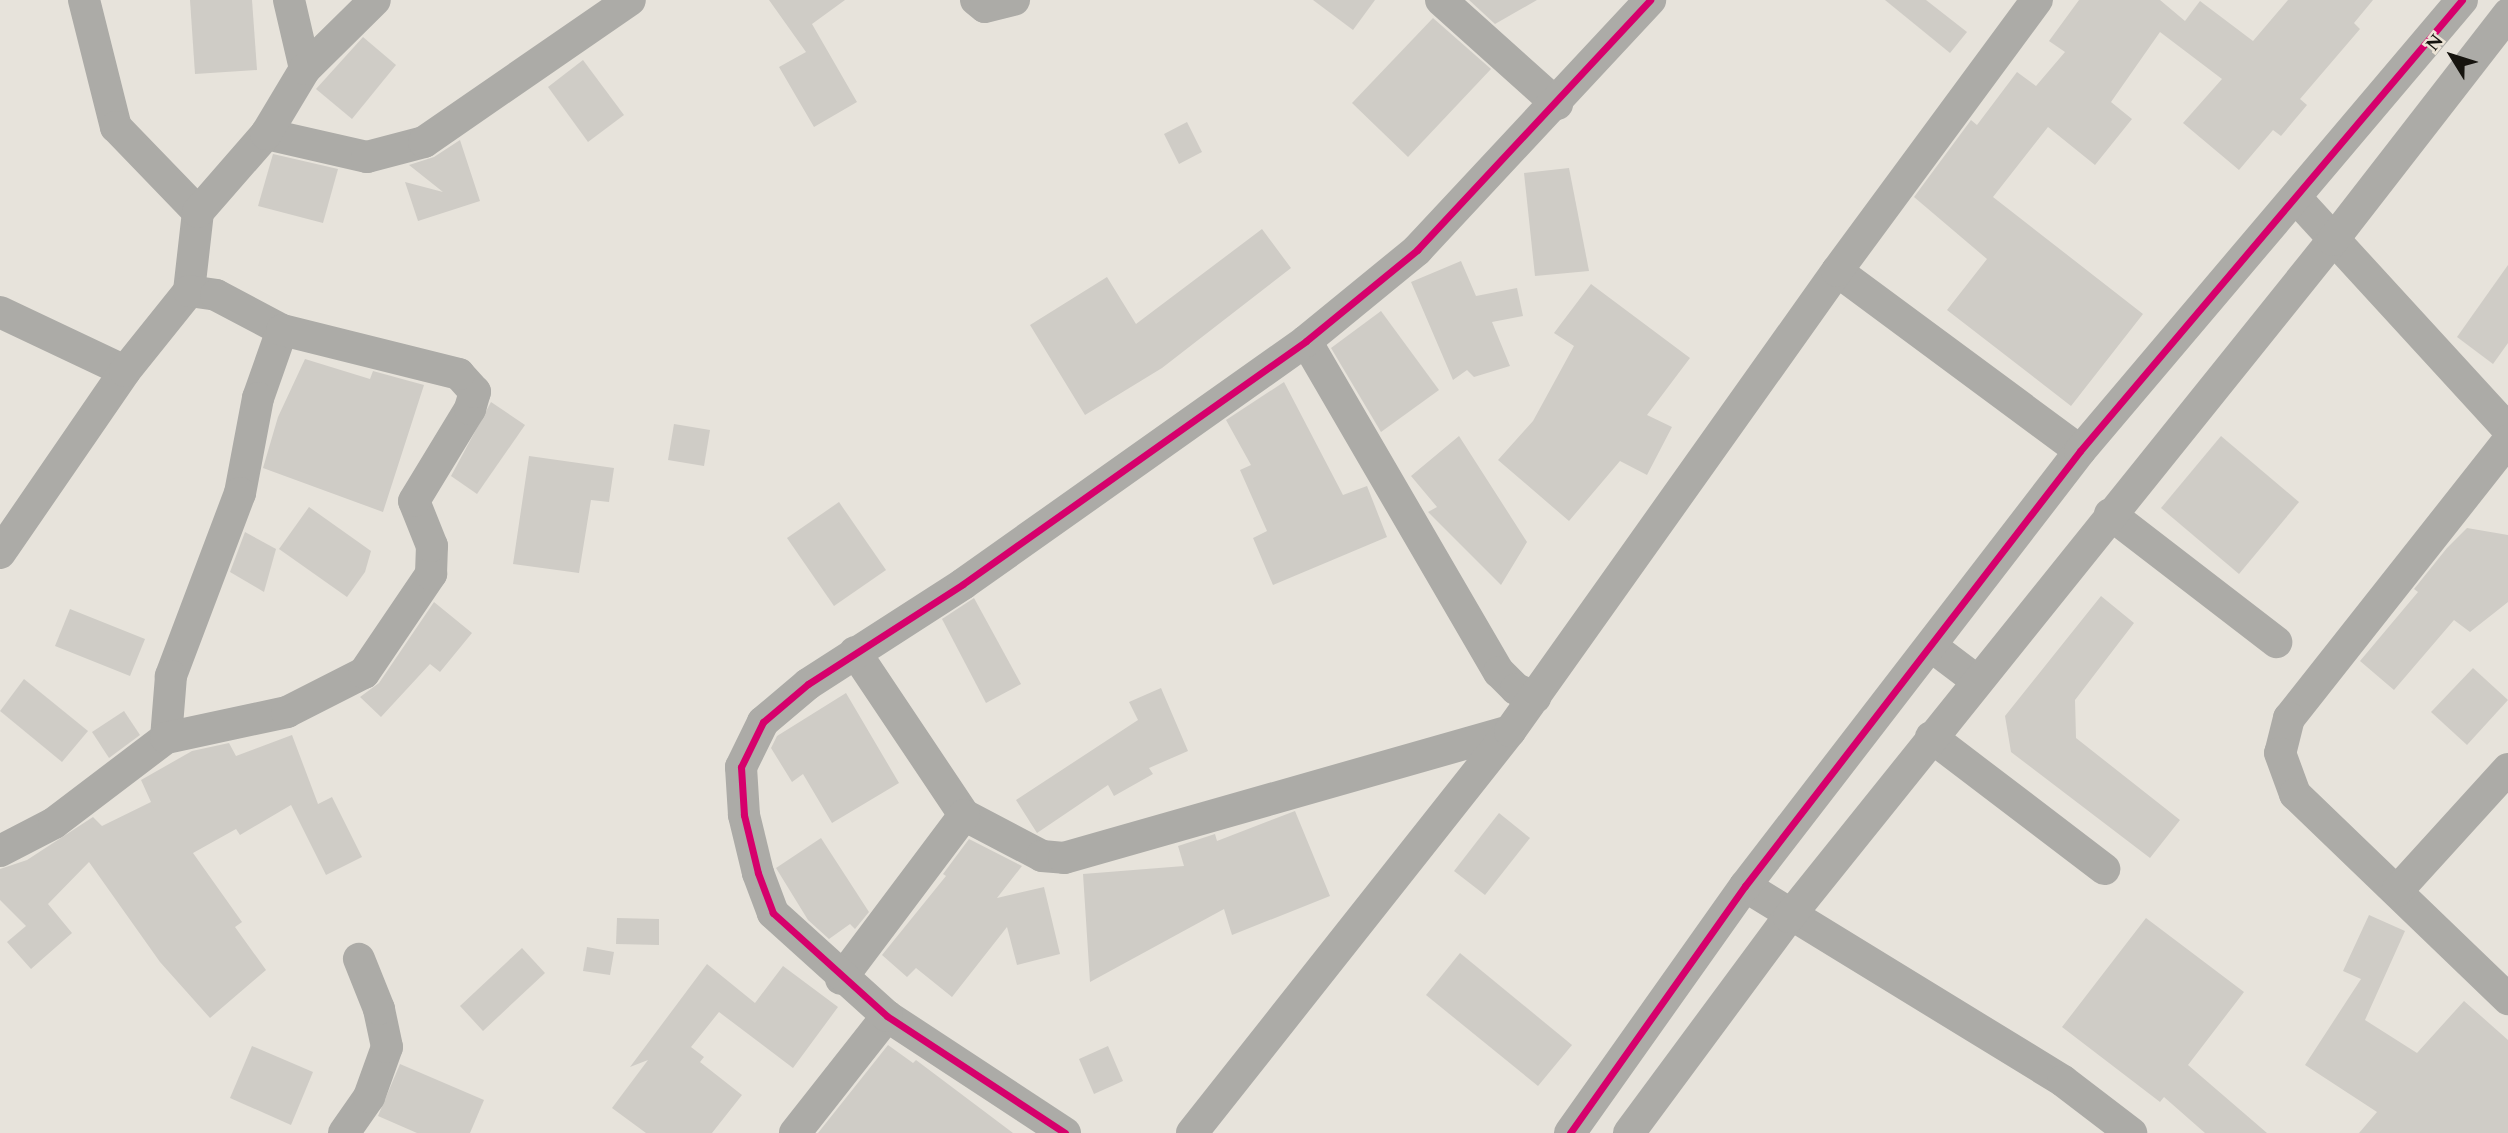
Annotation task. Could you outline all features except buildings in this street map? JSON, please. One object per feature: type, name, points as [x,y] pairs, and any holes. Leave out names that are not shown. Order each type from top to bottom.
[{"type":"street","points":[[84,0],[116,127],[198,212]]},
{"type":"street","points":[[289,0],[305,69]]},
{"type":"street","points":[[0,553],[125,372],[189,291],[198,212],[266,134],[305,69],[375,0]]},
{"type":"street","points":[[266,134],[367,157],[424,142],[630,0]]},
{"type":"street","points":[[976,0],[985,7],[1014,0]]},
{"type":"street","points":[[1441,0],[1557,104]]},
{"type":"street","points":[[1065,1133],[887,1016],[841,978],[774,913],[758,873],[744,815],[741,767],[763,722],[855,652],[963,584],[1306,341],[1417,250],[1557,104],[1650,0]]},
{"type":"street","points":[[1192,1133],[1510,731],[1837,271],[2037,0]]},
{"type":"street","points":[[1570,1133],[1745,886],[2080,451],[2297,199],[2462,0]]},
{"type":"street","points":[[1629,1133],[1789,917],[1976,680],[2333,240],[2508,14]]},
{"type":"street","points":[[2297,199],[2508,429]]},
{"type":"street","points":[[1837,271],[2080,451]]},
{"type":"street","points":[[0,851],[54,823],[166,738],[287,712],[364,673],[431,574],[432,546],[414,500],[470,409],[475,392],[458,374],[282,330],[216,295],[189,291]]},
{"type":"street","points":[[0,312],[125,372]]},
{"type":"street","points":[[166,738],[171,676],[240,493],[258,398],[282,330]]},
{"type":"street","points":[[1306,341],[1499,672],[1516,689],[1535,697]]},
{"type":"street","points":[[2508,441],[2289,719],[2280,753],[2295,794],[2508,999]]},
{"type":"street","points":[[2110,514],[2276,642]]},
{"type":"street","points":[[1931,646],[1976,680]]},
{"type":"street","points":[[855,652],[964,815],[1017,847],[1064,858],[1510,731]]},
{"type":"street","points":[[1931,737],[2104,869]]},
{"type":"street","points":[[2398,891],[2508,769]]},
{"type":"street","points":[[841,978],[964,815]]},
{"type":"street","points":[[1745,886],[1789,917],[2063,1081],[2131,1133]]},
{"type":"street","points":[[344,1133],[369,1097],[387,1047],[379,1009],[359,959]]},
{"type":"street","points":[[795,1133],[887,1016]]},
{"type":"cycle path","points":[[1065,1133],[887,1016],[773,913],[758,873],[744,815],[741,767],[763,722],[808,684],[963,584],[1306,341],[1417,250],[1650,0]]},
{"type":"cycle path","points":[[1570,1133],[1745,886],[2080,451],[2462,0]]}]
